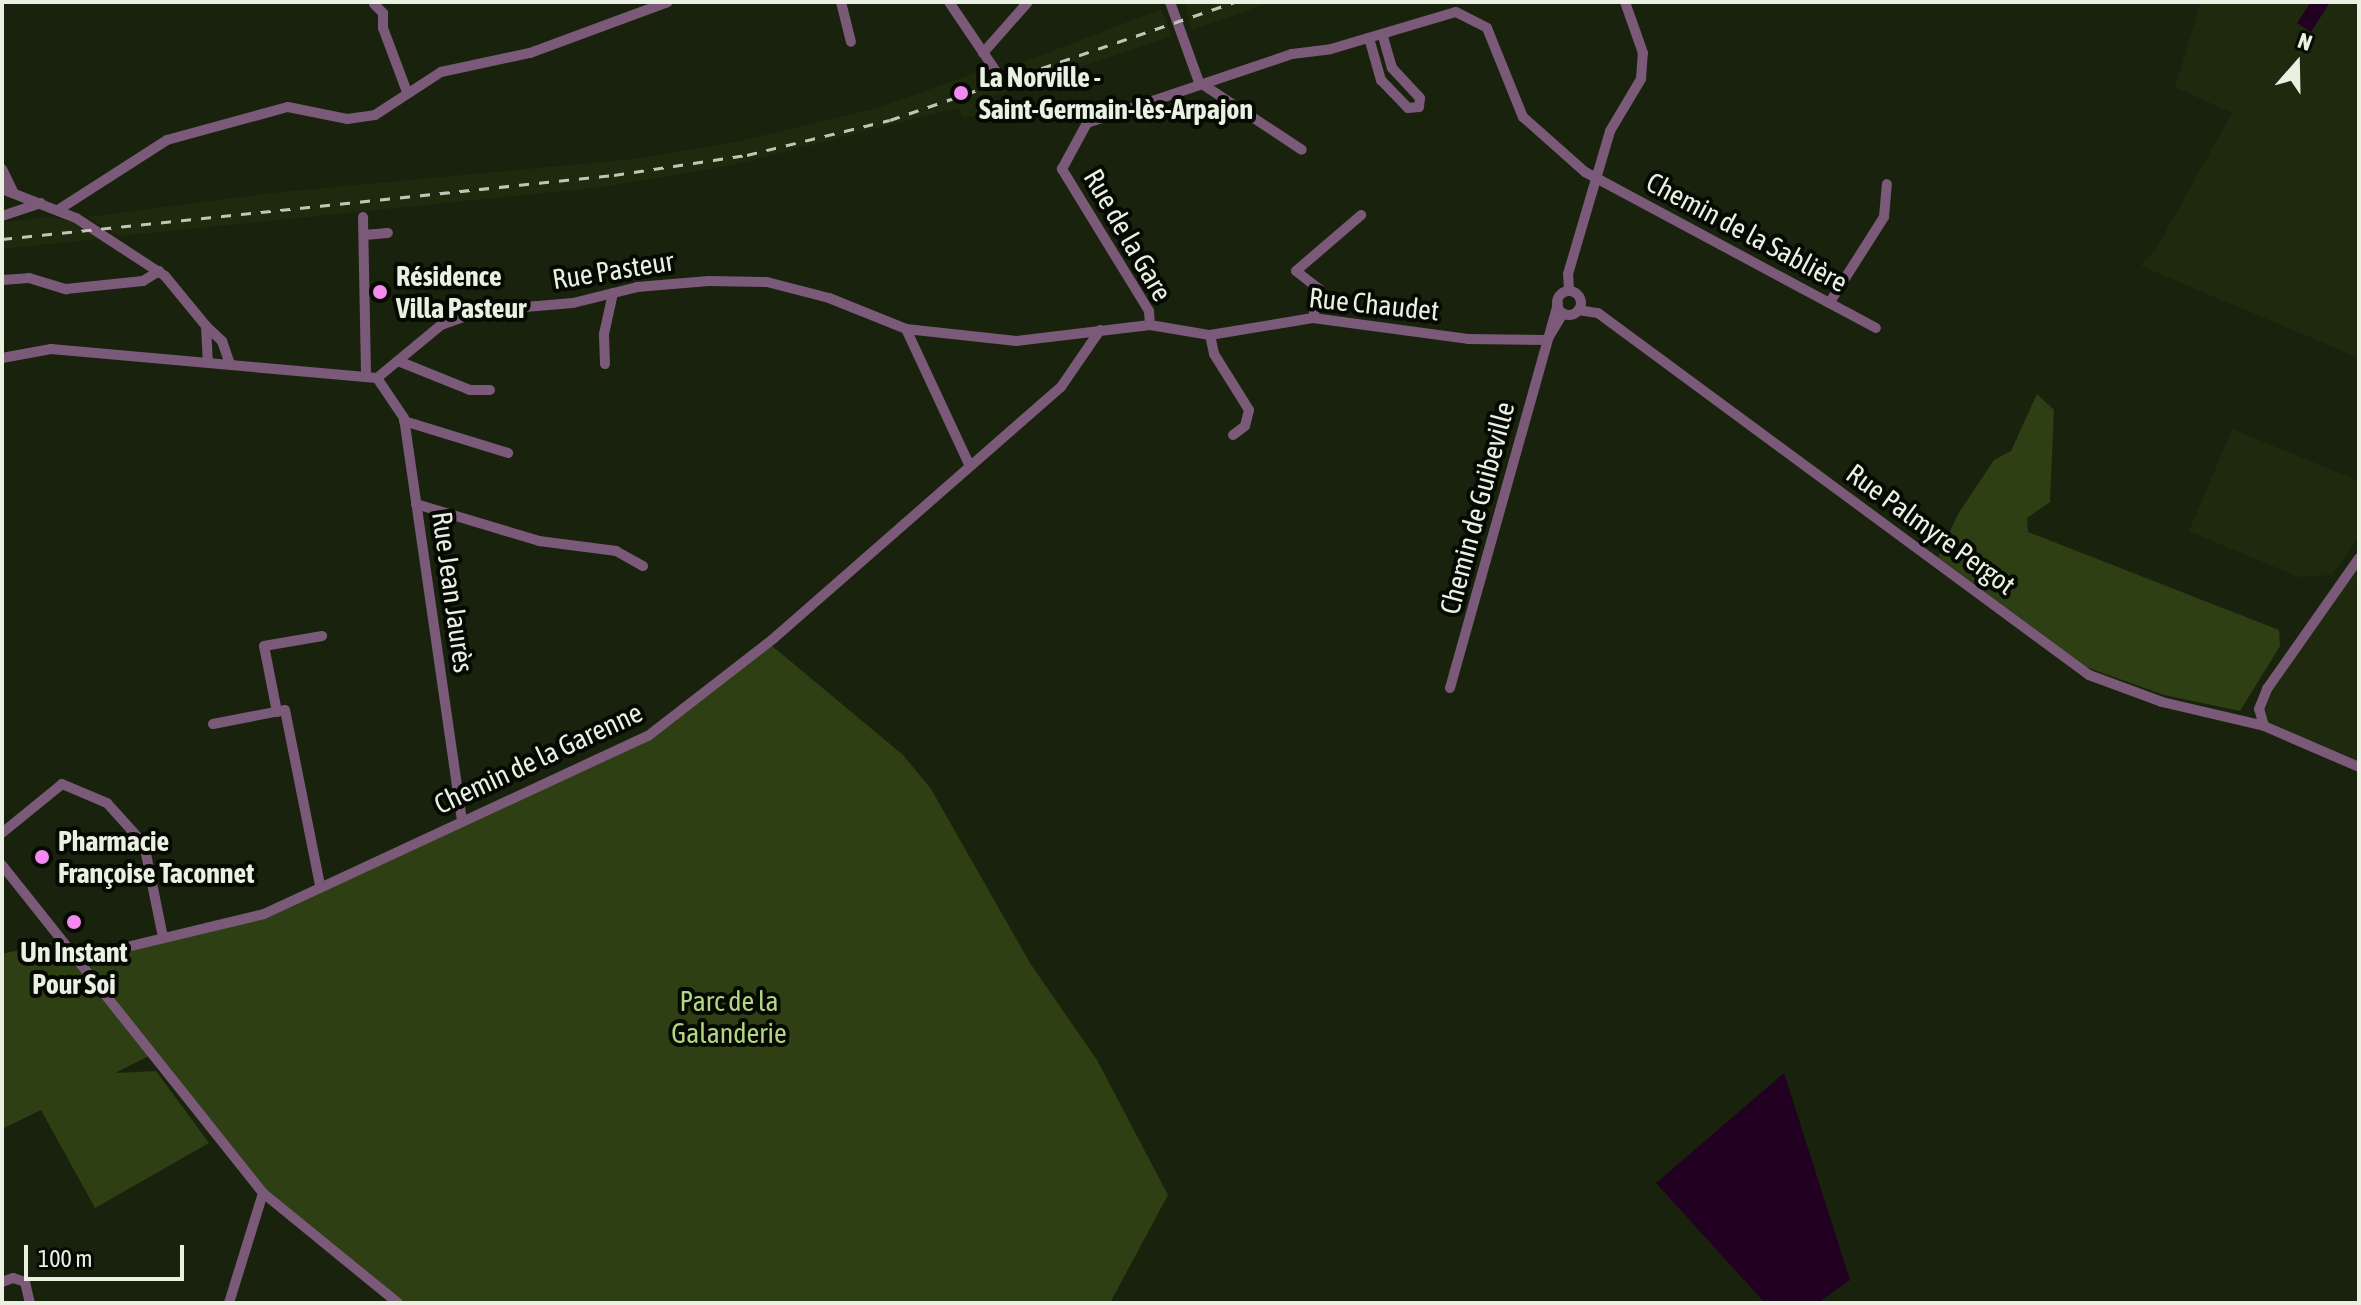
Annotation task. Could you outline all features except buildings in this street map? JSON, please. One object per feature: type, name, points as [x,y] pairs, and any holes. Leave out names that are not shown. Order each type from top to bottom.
[{"type":"street","points":[[58,210],[167,140],[288,107],[360,118],[375,115],[441,72],[530,53],[668,2]]},
{"type":"street","points":[[841,2],[851,42]]},
{"type":"street","points":[[949,2],[995,70]]},
{"type":"street","points":[[983,53],[1028,2]]},
{"type":"street","points":[[1170,2],[1199,82],[1302,150]]},
{"type":"street","points":[[1547,340],[1569,291],[1568,274],[1610,131],[1641,79],[1643,53],[1625,2]]},
{"type":"street","points":[[374,4],[383,13],[383,28],[407,92]]},
{"type":"street","name":"Chemin de la Sablière","points":[[1062,169],[1092,118],[1199,82],[1456,12],[1480,21],[1492,35],[1523,117],[1595,178],[1876,328]]},
{"type":"street","points":[[1369,38],[1381,80],[1408,108],[1419,107],[1420,98],[1392,68],[1382,34]]},
{"type":"street","points":[[2,169],[8,190],[58,210],[159,271],[222,341],[230,364]]},
{"type":"street","name":"Rue de la Gare","points":[[1062,169],[1149,311],[1150,325]]},
{"type":"street","points":[[1830,302],[1884,217],[1887,184]]},
{"type":"street","points":[[2,216],[41,203]]},
{"type":"street","points":[[1313,318],[1319,289],[1296,271],[1361,215]]},
{"type":"street","points":[[2,358],[51,349],[372,378],[363,217]]},
{"type":"street","points":[[364,235],[388,233]]},
{"type":"street","points":[[2,280],[29,278],[66,289],[143,281],[159,271]]},
{"type":"street","name":"Rue Pasteur","points":[[372,378],[441,325],[480,311],[573,303],[613,293],[709,281],[767,282],[829,298],[906,329],[1016,341],[1150,325]]},
{"type":"street","points":[[1560,308],[1579,305],[1569,291]]},
{"type":"street","points":[[605,364],[604,334],[613,293]]},
{"type":"street","name":"Rue Palmyre Pergot","points":[[1579,305],[1598,313],[2089,675],[2162,702],[2264,726],[2359,767]]},
{"type":"street","name":"Rue Chaudet","points":[[1150,325],[1210,335],[1313,318],[1468,339],[1547,340]]},
{"type":"street","points":[[206,326],[208,362]]},
{"type":"street","points":[[906,329],[969,464]]},
{"type":"street","name":"Chemin de la Garenne","points":[[81,958],[264,914],[320,885],[582,770],[684,712],[1061,387],[1100,330]]},
{"type":"street","points":[[1210,335],[1214,354],[1249,410],[1245,426],[1233,435]]},
{"type":"street","name":"Chemin de Guibeville","points":[[1450,688],[1547,340]]},
{"type":"street","points":[[398,361],[470,390],[490,390]]},
{"type":"street","name":"Rue Jean Jaurès","points":[[372,378],[404,421],[462,821]]},
{"type":"street","points":[[404,421],[508,453]]},
{"type":"street","points":[[416,504],[539,541],[616,551],[643,566]]},
{"type":"street","points":[[2264,726],[2259,709],[2267,689],[2359,558]]},
{"type":"street","points":[[277,712],[264,646],[322,636]]},
{"type":"street","points":[[213,724],[285,710],[320,885]]},
{"type":"street","points":[[2,833],[62,784],[107,803],[144,844],[163,937]]},
{"type":"street","points":[[2,865],[81,958],[263,1193],[398,1303]]},
{"type":"street","points":[[229,1303],[263,1193]]},
{"type":"street","points":[[3,1278],[25,1282],[30,1303]]},
{"type":"shaded area","points":[[1184,2],[1272,2],[1192,30]]},
{"type":"shaded area","points":[[2201,2],[2359,2],[2359,358],[2141,266],[2157,247],[2232,113],[2175,87]]},
{"type":"shaded area","points":[[2311,2],[2330,2],[2311,32],[2297,23]]},
{"type":"shaded area","points":[[1161,9],[1172,36],[994,96],[999,111],[963,118],[959,109],[949,110],[729,166],[594,188],[120,236],[87,217],[271,193],[633,159],[731,143],[878,108],[977,72],[985,70],[988,76]]},
{"type":"shaded area","points":[[48,217],[68,220],[99,239],[2,249],[2,222]]},
{"type":"shaded area","points":[[2232,429],[2359,481],[2359,536],[2332,575],[2298,577],[2189,531]]},
{"type":"shaded area","points":[[2359,550],[2359,767],[2263,726],[2261,699]]},
{"type":"shaded area","points":[[1784,1073],[1850,1280],[1818,1303],[1765,1303],[1656,1183]]},
{"type":"green space","points":[[2037,394],[2054,410],[2050,502],[2027,518],[2028,532],[2279,630],[2280,646],[2240,711],[2164,695],[2086,667],[1938,557],[1958,514],[1994,460],[2011,451]]},
{"type":"green space","name":"Parc de la Galanderie","points":[[771,645],[903,755],[931,789],[1030,963],[1097,1060],[1168,1195],[1110,1303],[398,1303],[260,1185],[153,1054],[115,1073],[156,1071],[209,1143],[95,1208],[41,1110],[2,1129],[2,954],[66,939],[81,957],[264,915],[648,737]]},
{"type":"railway","points":[[2,239],[614,175],[747,155],[890,120],[1235,2]]},
{"type":"place","name":"La Norville - Saint-Germain-lès-Arpajon","points":[[961,93]]},
{"type":"place","name":"Résidence Villa Pasteur","points":[[380,292]]},
{"type":"place","name":"Pharmacie Françoise Taconnet","points":[[42,857]]},
{"type":"place","name":"Un Instant Pour Soi","points":[[74,922]]}]
